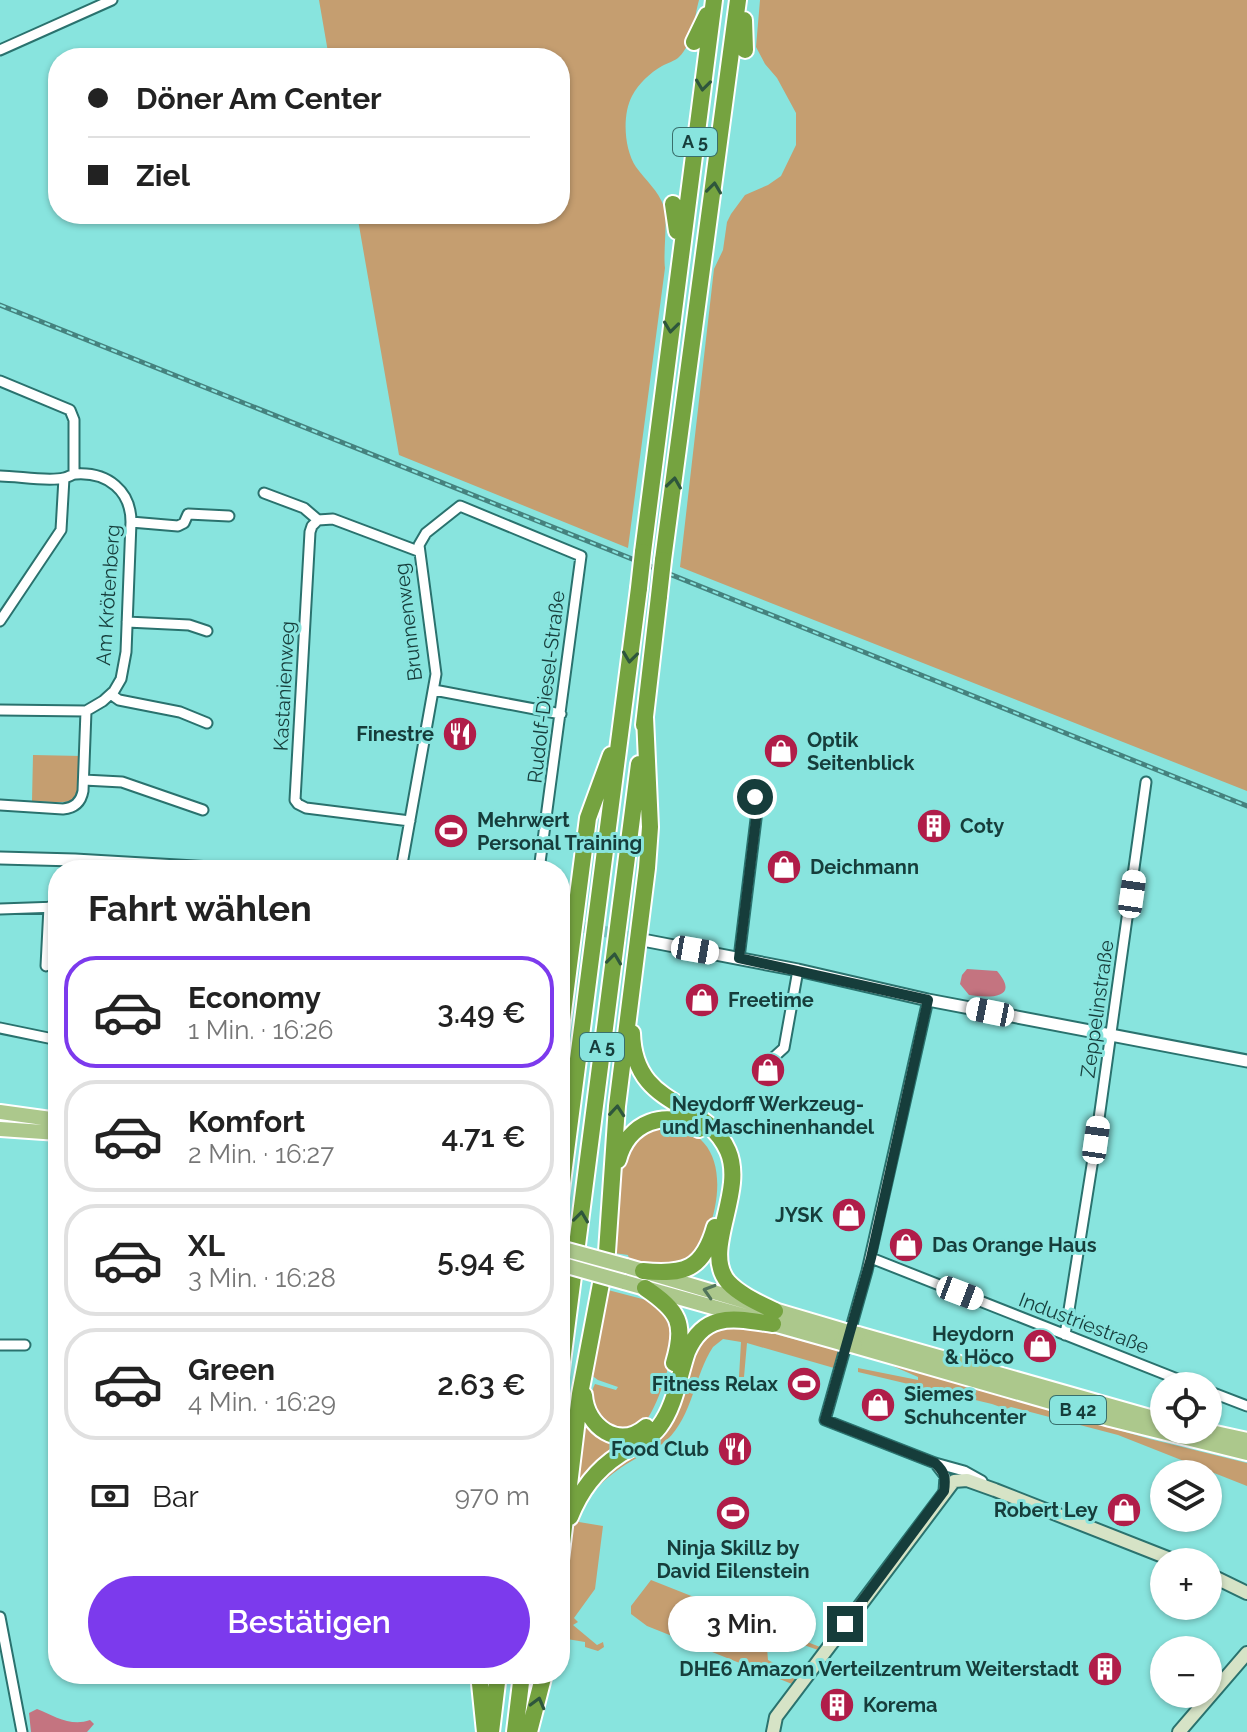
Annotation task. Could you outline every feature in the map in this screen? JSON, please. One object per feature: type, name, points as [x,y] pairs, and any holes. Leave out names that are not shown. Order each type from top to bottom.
[{"type":"highway","points":[[741,0],[745,50]]},
{"type":"highway","name":"A 5","points":[[570,1299],[663,560],[741,0]]},
{"type":"highway","points":[[694,42],[713,4]]},
{"type":"highway","name":"A 5","points":[[570,1121],[713,4]]},
{"type":"highway","points":[[673,204],[678,277]]},
{"type":"highway","points":[[704,265],[724,213]]},
{"type":"highway","name":"A 5","points":[[611,1189],[617,1106],[650,842],[645,717]]},
{"type":"highway","points":[[570,956],[588,818],[621,727]]},
{"type":"highway","points":[[570,952],[571,948]]},
{"type":"highway","name":"A 5","points":[[634,985],[632,1044],[643,1074],[664,1097],[709,1125],[730,1155],[732,1192],[721,1239],[719,1264],[728,1282],[774,1317]]},
{"type":"highway","points":[[570,1478],[580,1394],[607,1252],[611,1189],[620,1153],[639,1127],[657,1119],[676,1119],[698,1128],[716,1146],[723,1162],[725,1179],[722,1201],[712,1236],[700,1260],[681,1272],[638,1275]]},
{"type":"highway","points":[[588,1355],[584,1395],[591,1418],[599,1428],[611,1435],[626,1436],[641,1432],[659,1408],[680,1336],[678,1320],[672,1308],[638,1275]]},
{"type":"highway","points":[[570,1519],[573,1508],[588,1484],[610,1461],[642,1441],[661,1424],[696,1335],[719,1320],[774,1317]]},
{"type":"highway","points":[[480,1684],[485,1732]]},
{"type":"highway","points":[[491,1732],[497,1684]]},
{"type":"highway","points":[[515,1732],[521,1684]]},
{"type":"highway","points":[[529,1732],[541,1684]]},
{"type":"main road","points":[[0,1112],[48,1119]]},
{"type":"main road","points":[[0,1129],[48,1132]]},
{"type":"main road","name":"B 42","points":[[570,1251],[849,1342],[1124,1423],[1245,1450]]},
{"type":"main road","name":"B 42","points":[[570,1267],[624,1282],[638,1275]]},
{"type":"main road","name":"B 42","points":[[849,1342],[1150,1417]]},
{"type":"main road","name":"B 42","points":[[1222,1439],[1245,1450]]},
{"type":"main road","points":[[773,1732],[776,1717],[954,1481],[962,1479],[995,1490],[1150,1551]]},
{"type":"main road","points":[[1222,1580],[1247,1590]]},
{"type":"main road","points":[[1179,1732],[1247,1653]]},
{"type":"street","points":[[0,50],[112,0]]},
{"type":"street","points":[[0,381],[70,410],[74,420],[61,530],[0,621]]},
{"type":"street","points":[[0,476],[69,476]]},
{"type":"street","name":"Am Krötenberg","points":[[69,476],[102,477],[116,484],[128,501],[131,522],[122,672],[112,695],[86,711]]},
{"type":"street","points":[[264,493],[304,508],[318,520],[333,519],[418,551]]},
{"type":"street","name":"Brunnenweg","points":[[403,860],[434,690],[435,663],[418,551],[423,537],[460,506],[581,556]]},
{"type":"street","points":[[131,522],[178,526],[184,523],[188,514],[229,516]]},
{"type":"street","name":"Kastanienweg","points":[[318,520],[310,532],[295,800],[306,808],[410,821]]},
{"type":"street","name":"Rudolf-Diesel-Straße","points":[[540,860],[581,556]]},
{"type":"street","points":[[127,622],[189,625],[207,631]]},
{"type":"street","name":"Brunnenweg","points":[[434,690],[561,714]]},
{"type":"street","points":[[112,695],[119,700],[184,713],[207,723]]},
{"type":"street","points":[[0,710],[86,711],[82,797],[72,808],[0,805]]},
{"type":"street","points":[[84,780],[122,782],[203,810]]},
{"type":"street","name":"Zeppelinstraße","points":[[1065,1335],[1146,782]]},
{"type":"street","points":[[739,958],[757,811],[755,797]]},
{"type":"street","points":[[0,858],[48,860]]},
{"type":"street","points":[[0,909],[48,907]]},
{"type":"street","points":[[648,941],[798,970],[928,1000],[1247,1061]]},
{"type":"street","points":[[46,966],[48,949]]},
{"type":"street","points":[[774,1057],[784,1048],[798,970]]},
{"type":"street","points":[[928,1000],[871,1258],[825,1420],[935,1463],[964,1471],[995,1490]]},
{"type":"street","points":[[0,1028],[48,1038]]},
{"type":"street","name":"Industriestraße","points":[[871,1258],[1159,1372]]},
{"type":"street","points":[[0,1345],[25,1345]]},
{"type":"street","points":[[1222,1396],[1247,1406]]},
{"type":"street","points":[[935,1463],[945,1474],[944,1491]]},
{"type":"street","points":[[0,1617],[22,1732]]},
{"type":"street","points":[[765,1732],[776,1717]]},
{"type":"shaded area","points":[[319,0],[699,0],[684,52],[641,83],[632,96],[627,113],[627,142],[632,160],[658,196],[666,219],[665,268],[628,548],[399,455],[359,224],[570,224],[570,48],[327,48]]},
{"type":"shaded area","points":[[760,0],[1247,0],[1247,791],[680,567],[714,269],[723,250],[731,214],[745,195],[781,176],[796,145],[796,113],[756,47]]},
{"type":"shaded area","points":[[33,755],[82,756],[81,785],[75,798],[60,802],[32,801]]},
{"type":"shaded area","points":[[967,969],[997,971],[1004,980],[1004,992],[993,996],[969,995],[960,984]]},
{"type":"shaded area","points":[[658,1125],[679,1128],[695,1135],[707,1146],[717,1177],[714,1213],[707,1236],[692,1260],[667,1268],[614,1253],[617,1194],[624,1163],[637,1140]]},
{"type":"shaded area","points":[[608,1290],[650,1301],[668,1313],[674,1336],[670,1363],[651,1413],[639,1427],[629,1430],[610,1426],[592,1404],[595,1384],[616,1390],[618,1387],[591,1375]]},
{"type":"shaded area","points":[[738,1324],[839,1351],[834,1368],[747,1343],[744,1377],[739,1377],[741,1342],[723,1339],[713,1347],[676,1430],[663,1443],[608,1477],[593,1493],[582,1512],[579,1522],[603,1526],[595,1589],[574,1618],[578,1622],[573,1625],[597,1645],[603,1642],[604,1647],[598,1651],[585,1647],[585,1642],[570,1640],[570,1543],[574,1517],[591,1485],[651,1440],[704,1333]]},
{"type":"shaded area","points":[[888,1364],[1150,1439],[1150,1444],[1170,1444],[1247,1463],[1247,1486],[1222,1476],[1222,1460],[1181,1460],[1118,1435],[858,1372],[858,1368],[918,1380],[918,1377]]},
{"type":"shaded area","points":[[582,1412],[628,1441],[571,1504]]},
{"type":"shaded area","points":[[651,1580],[820,1647],[818,1650],[787,1639],[779,1646],[772,1644],[767,1648],[768,1660],[795,1679],[792,1684],[647,1626],[631,1614],[631,1606]]},
{"type":"shaded area","points":[[37,1709],[63,1720],[90,1720],[94,1724],[87,1732],[31,1732],[29,1713]]},
{"type":"tunnel","points":[[570,924],[645,940]]},
{"type":"railway","points":[[0,305],[1247,806]]},
{"type":"place","name":"Finestre","points":[[460,734]]},
{"type":"place","name":"Optik Seitenblick","points":[[781,751]]},
{"type":"place","name":"Coty","points":[[934,826]]},
{"type":"place","name":"Mehrwert Personal Training","points":[[451,831]]},
{"type":"place","name":"Deichmann","points":[[784,867]]},
{"type":"place","name":"Freetime","points":[[702,1000]]},
{"type":"place","name":"Neydorff Werkzeug- und Maschinenhandel","points":[[768,1070]]},
{"type":"place","name":"JYSK","points":[[849,1215]]},
{"type":"place","name":"Das Orange Haus","points":[[906,1245]]},
{"type":"place","name":"Heydorn & Höco","points":[[1040,1346]]},
{"type":"place","name":"Fitness Relax","points":[[804,1384]]},
{"type":"place","name":"Siemes Schuhcenter","points":[[878,1405]]},
{"type":"place","name":"Food Club","points":[[735,1449]]},
{"type":"place","name":"Robert Ley","points":[[1124,1510]]},
{"type":"place","name":"Ninja Skillz by David Eilenstein","points":[[733,1513]]},
{"type":"place","name":"DHE6 Amazon Verteilzentrum Weiterstadt","points":[[1105,1669]]},
{"type":"place","name":"Korema","points":[[837,1705]]},
{"type":"route","points":[[755,797],[757,811],[739,958],[928,1000],[871,1258],[825,1420],[935,1463],[945,1474],[946,1480],[944,1491],[845,1624]]}]
